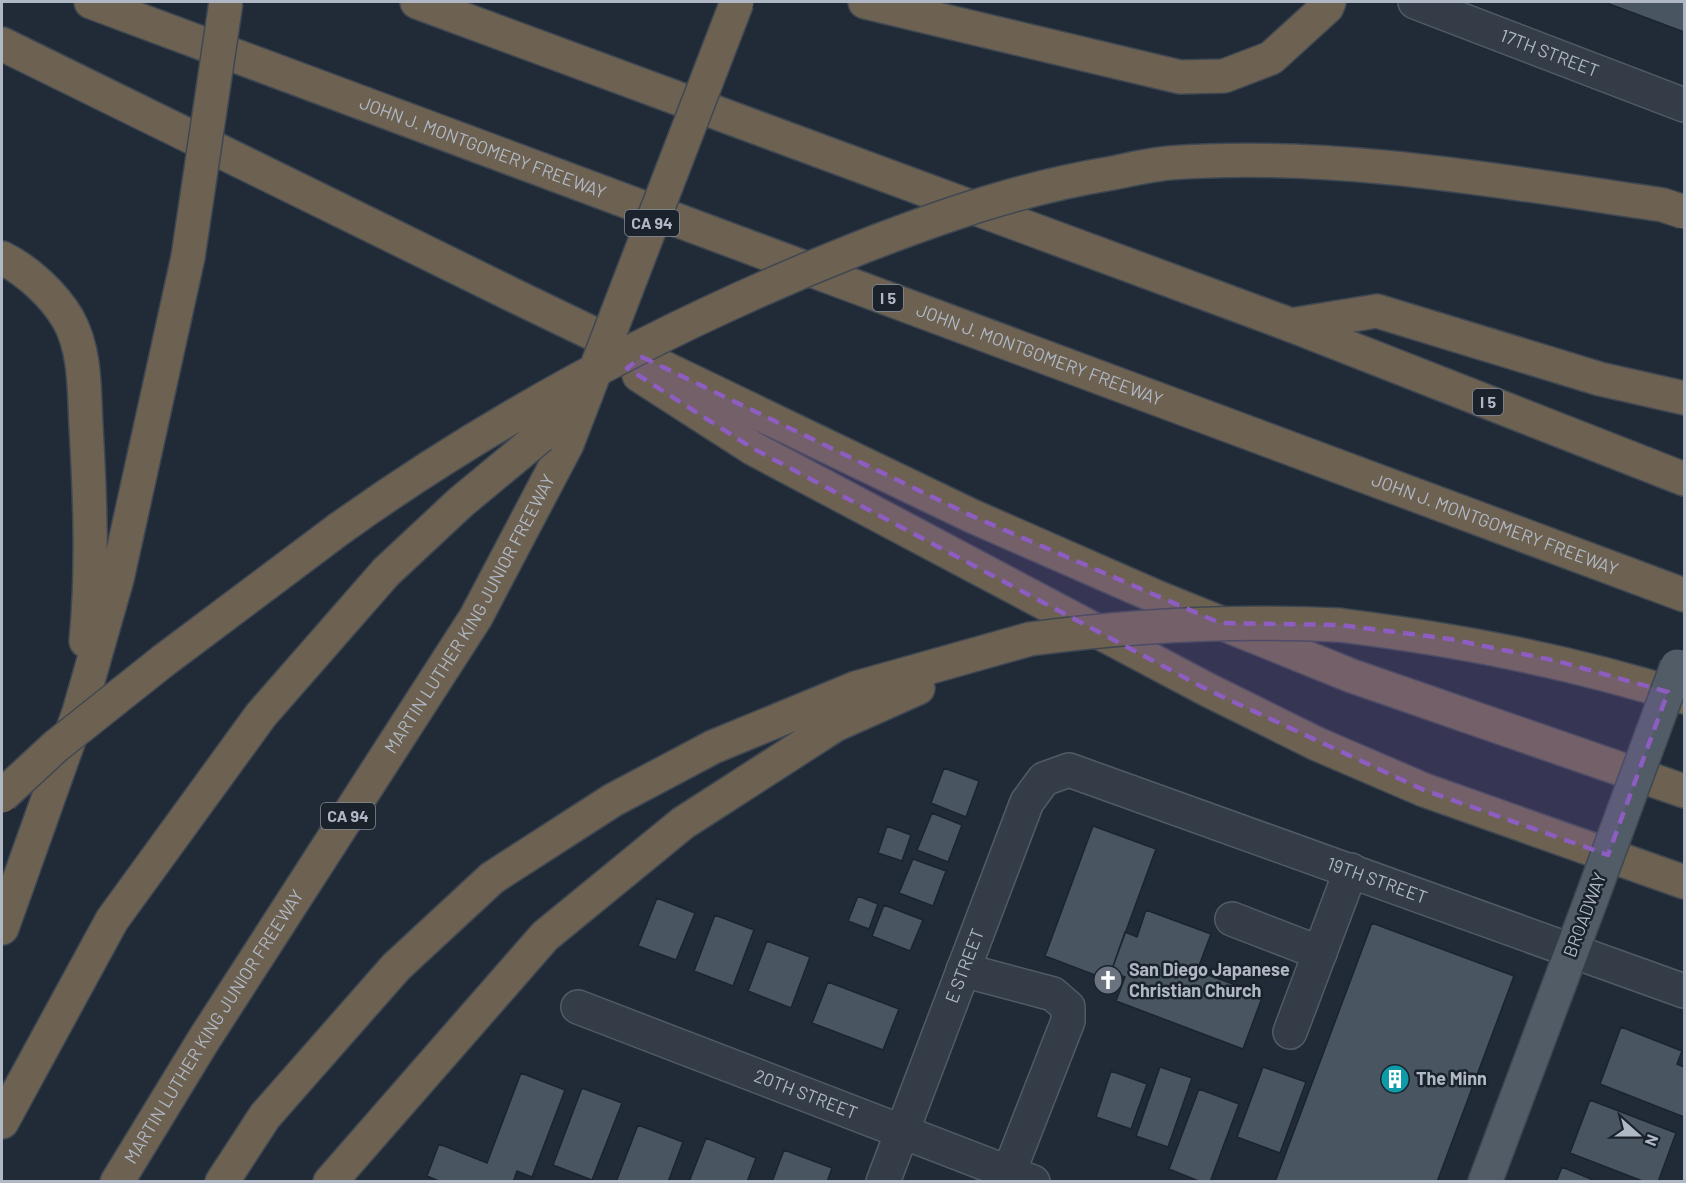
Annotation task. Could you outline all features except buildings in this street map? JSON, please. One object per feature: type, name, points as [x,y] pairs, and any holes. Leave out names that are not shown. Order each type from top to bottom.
[{"type":"highway","name":"JOHN J. MONTGOMERY FREEWAY","points":[[91,2],[1684,595]]},
{"type":"highway","points":[[2,928],[79,712],[117,579],[188,257],[226,2]]},
{"type":"highway","name":"I 5","points":[[417,2],[1291,325],[1684,479]]},
{"type":"highway","name":"MARTIN LUTHER KING JUNIOR FREEWAY","points":[[117,1182],[203,1041],[476,617],[567,444],[737,2]]},
{"type":"highway","points":[[865,2],[1180,76],[1224,76],[1271,58],[1327,7],[1329,2]]},
{"type":"highway","points":[[2,44],[521,299],[972,516],[1159,598],[1352,676],[1684,791]]},
{"type":"highway","points":[[2,796],[56,746],[209,624],[373,505],[532,405],[684,326],[784,278],[979,203],[1070,180],[1168,163],[1327,163],[1475,177],[1663,205],[1684,212]]},
{"type":"highway","points":[[2,258],[45,290],[68,320],[82,361],[89,480],[88,614],[79,712]]},
{"type":"highway","points":[[521,299],[754,449],[1208,690],[1317,744],[1424,790],[1684,882]]},
{"type":"highway","points":[[1291,325],[1377,312],[1600,379],[1684,398]]},
{"type":"highway","points":[[2,1122],[112,920],[261,715],[386,572],[533,440],[684,326]]},
{"type":"highway","points":[[222,1182],[265,1116],[389,975],[492,878],[613,800],[712,747],[856,688],[1030,639],[1109,628],[1264,621],[1339,625],[1450,639],[1557,661],[1684,697]]},
{"type":"highway","points":[[330,1182],[545,936],[683,823],[835,725],[1030,639]]},
{"type":"main road","name":"BROADWAY","points":[[1485,1182],[1684,648]]},
{"type":"street","name":"17TH STREET","points":[[1415,2],[1684,105]]},
{"type":"street","name":"19TH STREET","points":[[1069,770],[1684,991]]},
{"type":"street","name":"E STREET","points":[[883,1182],[1027,802],[1044,779],[1069,770]]},
{"type":"street","points":[[1290,1032],[1351,870]]},
{"type":"street","points":[[1232,919],[1320,953]]},
{"type":"street","points":[[963,970],[1053,994],[1068,1007],[1068,1021],[1021,1177]]},
{"type":"street","name":"20TH STREET","points":[[578,1007],[1021,1177]]},
{"type":"highlighted area","points":[[642,357],[972,516],[1220,623],[1339,625],[1450,639],[1557,661],[1668,692],[1608,855],[1424,790],[1208,690],[754,449],[627,368]]},
{"type":"place","name":"San Diego Japanese Christian Church","points":[[1108,980]]},
{"type":"place","name":"The Minn","points":[[1395,1079]]}]
